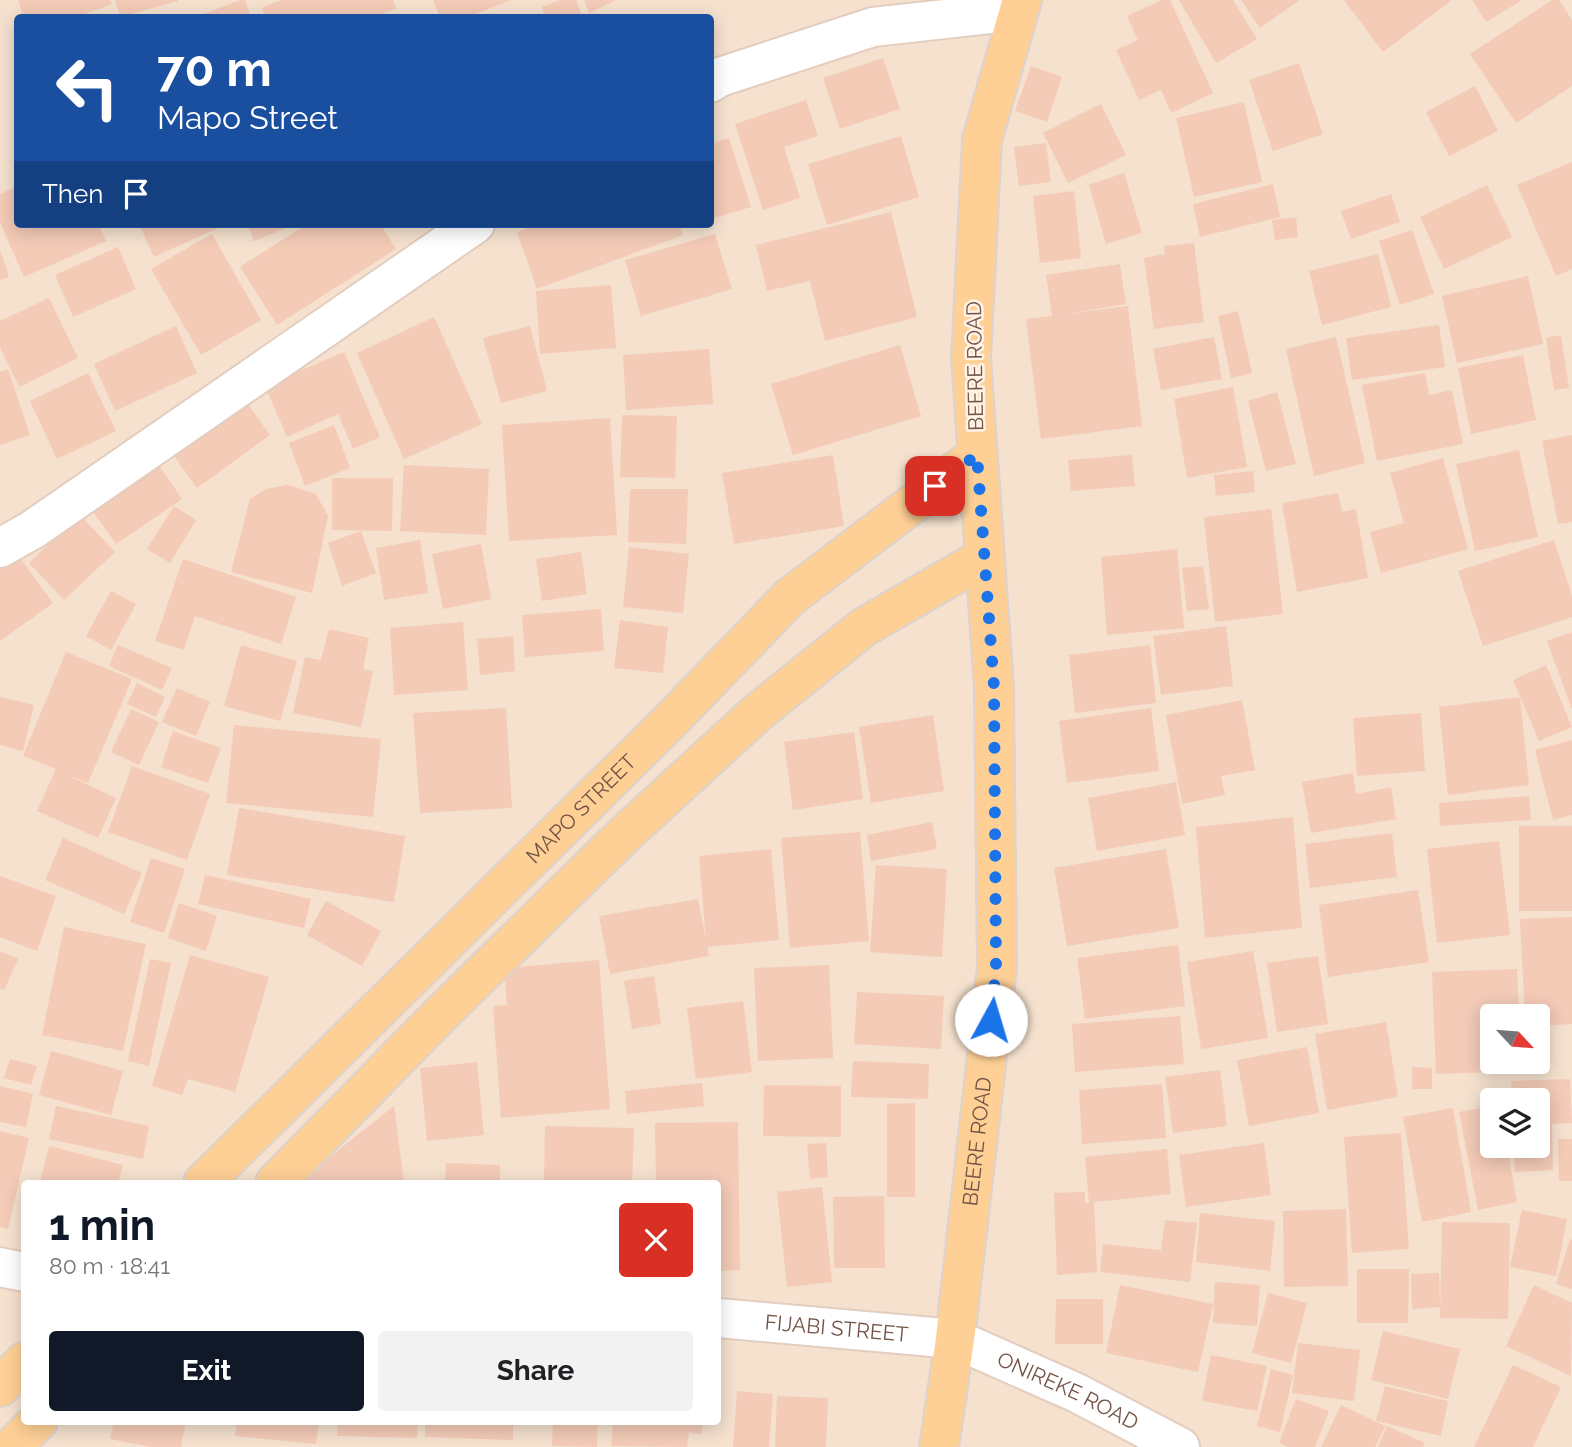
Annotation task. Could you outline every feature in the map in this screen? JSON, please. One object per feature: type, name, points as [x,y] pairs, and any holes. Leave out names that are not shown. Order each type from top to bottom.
[{"type":"main road","name":"BEERE ROAD","points":[[940,1447],[955,1339],[996,967],[994,687],[971,359],[982,140],[1019,6]]},
{"type":"main road","name":"MAPO STREET","points":[[206,1180],[661,730],[790,597],[977,455]]},
{"type":"main road","points":[[278,1180],[442,1013],[626,833],[757,712],[864,627],[985,557]]},
{"type":"main road","points":[[0,1387],[21,1365]]},
{"type":"main road","points":[[12,1447],[34,1425]]},
{"type":"street","points":[[714,81],[873,27],[1019,6]]},
{"type":"street","points":[[0,548],[32,530],[469,228]]},
{"type":"street","points":[[0,1267],[21,1271]]},
{"type":"street","name":"FIJABI STREET","points":[[721,1318],[955,1339]]},
{"type":"street","name":"ONIREKE ROAD","points":[[955,1339],[1077,1392],[1180,1447]]},
{"type":"shaded area","points":[[0,0],[1572,0],[1572,1447],[0,1447]]},
{"type":"building","points":[[18,0],[111,0],[112,4],[84,14],[23,14]]},
{"type":"building","points":[[115,0],[178,0],[131,14],[119,14]]},
{"type":"building","points":[[245,0],[250,14],[204,14]]},
{"type":"building","points":[[281,0],[393,0],[396,8],[383,14],[264,14],[262,8]]},
{"type":"building","points":[[433,0],[511,0],[475,14],[438,14]]},
{"type":"building","points":[[560,0],[576,0],[581,14],[545,14],[542,7]]},
{"type":"building","points":[[584,0],[616,0],[589,13]]},
{"type":"building","points":[[1162,0],[1170,0],[1213,93],[1171,113],[1161,90],[1139,100],[1116,50],[1138,40],[1127,16]]},
{"type":"building","points":[[1179,0],[1233,0],[1257,39],[1216,63]]},
{"type":"building","points":[[1241,0],[1300,0],[1260,28]]},
{"type":"building","points":[[1344,0],[1452,0],[1383,52]]},
{"type":"building","points":[[1472,0],[1522,0],[1486,22]]},
{"type":"building","points":[[1552,0],[1559,0],[1572,20],[1572,86],[1516,123],[1470,54]]},
{"type":"building","points":[[883,58],[900,109],[840,129],[823,78]]},
{"type":"building","points":[[1299,63],[1323,134],[1273,151],[1249,80]]},
{"type":"building","points":[[1031,66],[1062,77],[1047,122],[1015,111]]},
{"type":"building","points":[[1475,86],[1498,131],[1449,156],[1426,112]]},
{"type":"building","points":[[806,100],[818,136],[784,147],[800,198],[763,210],[735,124]]},
{"type":"building","points":[[1244,102],[1262,182],[1194,197],[1176,118]]},
{"type":"building","points":[[1101,104],[1126,155],[1068,183],[1043,133]]},
{"type":"building","points":[[901,136],[919,197],[827,225],[808,164]]},
{"type":"building","points":[[729,138],[751,207],[714,218],[714,143]]},
{"type":"building","points":[[1046,143],[1051,182],[1019,186],[1014,147]]},
{"type":"building","points":[[1572,162],[1572,269],[1556,276],[1517,185]]},
{"type":"building","points":[[1124,173],[1142,233],[1106,244],[1089,185]]},
{"type":"building","points":[[1273,184],[1280,217],[1200,237],[1193,204]]},
{"type":"building","points":[[1487,185],[1512,237],[1444,269],[1420,217]]},
{"type":"building","points":[[14,188],[14,228],[100,228],[106,241],[24,277],[0,222],[0,194]]},
{"type":"building","points":[[1074,191],[1081,258],[1040,263],[1033,196]]},
{"type":"building","points":[[1391,194],[1400,222],[1351,239],[1341,211]]},
{"type":"building","points":[[891,212],[917,317],[825,341],[810,281],[767,291],[756,245]]},
{"type":"building","points":[[1296,217],[1298,237],[1275,240],[1272,220]]},
{"type":"building","points":[[141,228],[218,228],[154,257]]},
{"type":"building","points":[[249,228],[286,228],[254,241]]},
{"type":"building","points":[[301,228],[383,228],[396,249],[277,325],[240,267]]},
{"type":"building","points":[[528,228],[680,228],[683,235],[537,289],[517,232]]},
{"type":"building","points":[[1412,230],[1434,294],[1400,305],[1379,241]]},
{"type":"building","points":[[212,234],[261,320],[201,355],[151,269]]},
{"type":"building","points":[[715,234],[732,289],[641,316],[625,260]]},
{"type":"building","points":[[1194,243],[1204,322],[1154,329],[1144,258],[1165,254],[1164,246]]},
{"type":"building","points":[[118,247],[136,289],[73,317],[55,275]]},
{"type":"building","points":[[0,250],[9,277],[0,280]]},
{"type":"building","points":[[1378,254],[1391,307],[1322,325],[1309,271]]},
{"type":"building","points":[[1120,264],[1126,304],[1065,314],[1128,306],[1142,426],[1041,439],[1026,319],[1052,316],[1046,275]]},
{"type":"building","points":[[1528,276],[1543,344],[1457,363],[1442,296]]},
{"type":"building","points":[[611,285],[616,348],[540,354],[536,291]]},
{"type":"building","points":[[49,298],[78,358],[19,387],[0,347],[0,321]]},
{"type":"building","points":[[1238,311],[1252,373],[1231,378],[1218,316]]},
{"type":"building","points":[[434,317],[482,424],[404,459],[357,353]]},
{"type":"building","points":[[1439,325],[1445,367],[1352,380],[1346,338]]},
{"type":"building","points":[[176,326],[197,373],[115,411],[94,364]]},
{"type":"building","points":[[530,326],[547,391],[501,403],[483,338]]},
{"type":"building","points":[[1561,335],[1569,388],[1554,390],[1546,338]]},
{"type":"building","points":[[1214,337],[1222,379],[1161,390],[1153,349]]},
{"type":"building","points":[[1336,337],[1365,463],[1314,476],[1286,349]]},
{"type":"building","points":[[900,345],[921,416],[793,455],[771,384]]},
{"type":"building","points":[[709,349],[713,404],[626,410],[623,355]]},
{"type":"building","points":[[344,352],[380,437],[353,449],[338,414],[287,437],[265,386]]},
{"type":"building","points":[[1523,355],[1536,420],[1471,434],[1458,368]]},
{"type":"building","points":[[8,369],[30,435],[0,445],[0,372]]},
{"type":"building","points":[[88,373],[116,431],[57,459],[30,401]]},
{"type":"building","points":[[1425,373],[1429,395],[1452,390],[1463,444],[1377,461],[1362,385]]},
{"type":"building","points":[[1233,387],[1247,467],[1187,478],[1174,399]]},
{"type":"building","points":[[1277,392],[1296,464],[1266,471],[1248,401]]},
{"type":"building","points":[[245,400],[270,435],[197,488],[172,453]]},
{"type":"building","points":[[622,415],[677,416],[675,478],[620,477]]},
{"type":"building","points":[[610,418],[617,535],[509,541],[502,425]]},
{"type":"building","points":[[334,425],[350,468],[305,486],[289,443]]},
{"type":"building","points":[[1572,435],[1572,522],[1558,524],[1542,441]]},
{"type":"building","points":[[1519,450],[1538,537],[1475,551],[1456,464]]},
{"type":"building","points":[[833,455],[844,526],[734,544],[722,473]]},
{"type":"building","points":[[1132,455],[1135,486],[1071,491],[1068,460]]},
{"type":"building","points":[[1443,458],[1468,549],[1381,573],[1370,532],[1404,523],[1390,473]]},
{"type":"building","points":[[158,464],[182,499],[116,544],[92,510]]},
{"type":"building","points":[[404,465],[489,469],[486,535],[400,531]]},
{"type":"building","points":[[1253,471],[1255,492],[1216,496],[1214,475]]},
{"type":"building","points":[[332,478],[393,478],[392,531],[332,530]]},
{"type":"building","points":[[287,485],[316,494],[328,516],[312,593],[231,572],[250,499],[266,489]]},
{"type":"building","points":[[630,489],[688,489],[686,544],[628,542]]},
{"type":"building","points":[[1338,493],[1342,512],[1356,509],[1368,578],[1297,592],[1282,503]]},
{"type":"building","points":[[174,506],[196,520],[170,563],[147,549]]},
{"type":"building","points":[[1271,509],[1283,614],[1215,622],[1204,517]]},
{"type":"building","points":[[79,514],[115,552],[64,600],[29,563]]},
{"type":"building","points":[[361,531],[376,573],[342,586],[328,543]]},
{"type":"building","points":[[420,540],[428,593],[384,600],[376,548]]},
{"type":"building","points":[[1554,540],[1572,596],[1572,617],[1483,646],[1458,571]]},
{"type":"building","points":[[481,544],[491,599],[443,609],[432,554]]},
{"type":"building","points":[[629,547],[689,554],[683,613],[623,607]]},
{"type":"building","points":[[1177,549],[1184,628],[1107,635],[1101,557]]},
{"type":"building","points":[[581,552],[587,594],[542,601],[536,559]]},
{"type":"building","points":[[18,555],[53,603],[0,641],[0,568]]},
{"type":"building","points":[[183,559],[296,597],[281,644],[195,616],[184,650],[155,641]]},
{"type":"building","points":[[1203,566],[1209,609],[1187,611],[1182,568]]},
{"type":"building","points":[[111,591],[136,604],[111,650],[86,636]]},
{"type":"building","points":[[601,609],[604,651],[525,657],[522,615]]},
{"type":"building","points":[[620,620],[668,627],[663,673],[614,668]]},
{"type":"building","points":[[463,622],[468,690],[394,695],[390,628]]},
{"type":"building","points":[[1226,626],[1233,686],[1161,695],[1153,636]]},
{"type":"building","points":[[329,629],[369,638],[363,669],[373,671],[361,727],[293,713],[305,657],[321,660]]},
{"type":"building","points":[[1572,632],[1572,709],[1547,641]]},
{"type":"building","points":[[513,636],[515,671],[480,675],[477,639]]},
{"type":"building","points":[[118,645],[172,668],[162,690],[109,666]]},
{"type":"building","points":[[241,645],[297,661],[280,721],[224,706]]},
{"type":"building","points":[[1150,645],[1156,703],[1075,713],[1069,655]]},
{"type":"building","points":[[66,652],[132,679],[88,783],[65,774],[116,798],[98,838],[37,811],[56,769],[23,756]]},
{"type":"building","points":[[1546,665],[1572,727],[1539,741],[1513,680]]},
{"type":"building","points":[[137,683],[165,697],[156,717],[127,704]]},
{"type":"building","points":[[177,688],[210,702],[196,736],[162,722]]},
{"type":"building","points":[[0,697],[34,705],[23,751],[0,745]]},
{"type":"building","points":[[1520,697],[1529,785],[1448,795],[1439,707]]},
{"type":"building","points":[[1242,700],[1255,770],[1221,776],[1225,795],[1182,804],[1166,715]]},
{"type":"building","points":[[506,708],[512,808],[420,813],[413,713]]},
{"type":"building","points":[[1151,708],[1159,771],[1067,783],[1059,721]]},
{"type":"building","points":[[131,709],[159,722],[139,765],[111,752]]},
{"type":"building","points":[[1421,713],[1425,771],[1357,776],[1353,718]]},
{"type":"building","points":[[933,715],[944,791],[871,803],[859,727]]},
{"type":"building","points":[[234,725],[381,739],[373,817],[226,803]]},
{"type":"building","points":[[173,731],[221,748],[208,783],[161,767]]},
{"type":"building","points":[[854,732],[863,799],[793,810],[784,742]]},
{"type":"building","points":[[1572,740],[1572,815],[1553,820],[1535,750]]},
{"type":"building","points":[[132,766],[210,794],[187,860],[108,832]]},
{"type":"building","points":[[1353,773],[1356,794],[1391,787],[1396,819],[1311,833],[1302,782]]},
{"type":"building","points":[[1176,782],[1185,835],[1097,851],[1088,798]]},
{"type":"building","points":[[1529,796],[1531,820],[1440,826],[1439,803]]},
{"type":"building","points":[[239,808],[405,836],[394,902],[227,875]]},
{"type":"building","points":[[1293,817],[1302,928],[1205,938],[1196,827]]},
{"type":"building","points":[[932,822],[937,849],[871,861],[867,835]]},
{"type":"building","points":[[1519,826],[1572,826],[1572,911],[1519,911]]},
{"type":"building","points":[[860,832],[869,941],[790,948],[781,838]]},
{"type":"building","points":[[1392,833],[1397,877],[1310,888],[1305,844]]},
{"type":"building","points":[[63,838],[142,873],[124,914],[45,880]]},
{"type":"building","points":[[1499,841],[1510,935],[1437,943],[1427,849]]},
{"type":"building","points":[[771,849],[779,940],[707,947],[709,956],[610,974],[599,916],[698,899],[706,940],[699,856]]},
{"type":"building","points":[[1166,849],[1179,928],[1067,946],[1054,868]]},
{"type":"building","points":[[151,858],[185,869],[164,933],[130,922]]},
{"type":"building","points":[[876,865],[947,869],[942,957],[870,952]]},
{"type":"building","points":[[205,875],[311,899],[304,928],[198,904]]},
{"type":"building","points":[[0,876],[56,896],[37,951],[0,937]]},
{"type":"building","points":[[1418,890],[1429,962],[1328,977],[1319,905]]},
{"type":"building","points":[[326,901],[381,931],[362,966],[307,935]]},
{"type":"building","points":[[179,903],[217,916],[206,951],[168,938]]},
{"type":"building","points":[[1572,917],[1572,1024],[1550,1025],[1550,1004],[1524,1004],[1520,919]]},
{"type":"building","points":[[64,927],[146,944],[123,1051],[42,1035]]},
{"type":"building","points":[[1178,945],[1185,1006],[1085,1019],[1077,958]]},
{"type":"building","points":[[0,951],[18,959],[4,990],[0,988]]},
{"type":"building","points":[[1253,951],[1268,1038],[1201,1049],[1187,962]]},
{"type":"building","points":[[190,955],[269,977],[235,1092],[188,1079],[182,1095],[152,1086]]},
{"type":"building","points":[[1318,956],[1328,1024],[1277,1032],[1267,963]]},
{"type":"building","points":[[150,959],[171,963],[149,1066],[128,1061]]},
{"type":"building","points":[[599,960],[610,1109],[501,1118],[493,1006],[507,1005],[504,968]]},
{"type":"building","points":[[829,965],[833,1058],[758,1061],[754,968]]},
{"type":"building","points":[[1517,969],[1518,1004],[1480,1004],[1480,1072],[1436,1074],[1432,972]]},
{"type":"building","points":[[654,976],[661,1024],[632,1029],[624,981]]},
{"type":"building","points":[[857,992],[944,996],[941,1049],[854,1044]]},
{"type":"building","points":[[743,1001],[752,1072],[696,1079],[687,1008]]},
{"type":"building","points":[[1180,1016],[1184,1064],[1075,1072],[1072,1024]]},
{"type":"building","points":[[1386,1022],[1398,1097],[1327,1110],[1315,1034]]},
{"type":"building","points":[[1307,1047],[1319,1113],[1249,1126],[1237,1060]]},
{"type":"building","points":[[51,1051],[123,1071],[111,1115],[39,1095]]},
{"type":"building","points":[[10,1059],[37,1066],[31,1085],[4,1078]]},
{"type":"building","points":[[853,1061],[929,1064],[928,1099],[851,1097]]},
{"type":"building","points":[[477,1062],[484,1135],[427,1141],[420,1068]]},
{"type":"building","points":[[1412,1067],[1432,1068],[1432,1089],[1412,1089]]},
{"type":"building","points":[[1220,1070],[1227,1126],[1173,1133],[1165,1077]]},
{"type":"building","points":[[1570,1079],[1572,1123],[1552,1124],[1553,1170],[1515,1172],[1514,1158],[1550,1158],[1550,1088],[1511,1088],[1511,1081]]},
{"type":"building","points":[[702,1083],[704,1106],[627,1114],[625,1091]]},
{"type":"building","points":[[1162,1084],[1166,1138],[1082,1144],[1079,1090]]},
{"type":"building","points":[[764,1085],[841,1086],[841,1137],[763,1136]]},
{"type":"building","points":[[0,1086],[33,1094],[26,1127],[0,1122]]},
{"type":"building","points":[[915,1103],[915,1197],[887,1197],[887,1104]]},
{"type":"building","points":[[56,1106],[149,1126],[143,1159],[49,1139]]},
{"type":"building","points":[[394,1106],[404,1180],[301,1180]]},
{"type":"building","points":[[1453,1108],[1471,1212],[1422,1222],[1403,1117]]},
{"type":"building","points":[[1480,1108],[1480,1158],[1509,1158],[1517,1202],[1478,1210],[1459,1112]]},
{"type":"building","points":[[738,1122],[740,1270],[721,1271],[721,1180],[656,1180],[655,1123]]},
{"type":"building","points":[[545,1126],[634,1128],[632,1180],[544,1180]]},
{"type":"building","points":[[0,1131],[29,1138],[8,1229],[0,1227]]},
{"type":"building","points":[[1401,1133],[1409,1249],[1352,1253],[1344,1137]]},
{"type":"building","points":[[1558,1139],[1572,1139],[1572,1181],[1559,1181]]},
{"type":"building","points":[[826,1143],[828,1177],[810,1179],[807,1144]]},
{"type":"building","points":[[1264,1143],[1271,1195],[1186,1207],[1179,1155]]},
{"type":"building","points":[[49,1146],[123,1165],[119,1180],[41,1180]]},
{"type":"building","points":[[1167,1149],[1171,1194],[1094,1202],[1097,1272],[1057,1275],[1054,1193],[1085,1192],[1085,1203],[1089,1203],[1085,1157]]},
{"type":"building","points":[[446,1163],[500,1165],[500,1180],[445,1180]]},
{"type":"building","points":[[822,1187],[832,1282],[787,1287],[777,1192]]},
{"type":"building","points":[[884,1196],[885,1268],[834,1268],[833,1197]]},
{"type":"building","points":[[1346,1209],[1348,1286],[1284,1287],[1283,1211]]},
{"type":"building","points":[[1522,1210],[1567,1219],[1556,1276],[1510,1267]]},
{"type":"building","points":[[1200,1213],[1275,1221],[1270,1271],[1196,1262]]},
{"type":"building","points":[[1165,1220],[1197,1223],[1190,1282],[1100,1272],[1103,1244],[1161,1250]]},
{"type":"building","points":[[1442,1222],[1510,1223],[1508,1319],[1440,1318]]},
{"type":"building","points":[[1570,1239],[1572,1240],[1572,1289],[1556,1284]]},
{"type":"building","points":[[1357,1269],[1409,1269],[1408,1323],[1357,1323]]},
{"type":"building","points":[[1439,1273],[1440,1307],[1412,1309],[1411,1274]]},
{"type":"building","points":[[1215,1282],[1260,1285],[1257,1326],[1213,1323]]},
{"type":"building","points":[[1120,1285],[1213,1304],[1198,1372],[1106,1353]]},
{"type":"building","points":[[1534,1285],[1572,1303],[1571,1376],[1506,1346]]},
{"type":"building","points":[[1268,1293],[1307,1303],[1291,1363],[1252,1353]]},
{"type":"building","points":[[1056,1299],[1103,1299],[1103,1344],[1055,1344]]},
{"type":"building","points":[[1383,1331],[1460,1349],[1448,1399],[1371,1380]]},
{"type":"building","points":[[1298,1343],[1360,1350],[1354,1401],[1292,1393]]},
{"type":"building","points":[[1211,1355],[1267,1366],[1257,1411],[1202,1401]]},
{"type":"building","points":[[1513,1365],[1561,1387],[1533,1447],[1474,1447]]},
{"type":"building","points":[[1271,1369],[1293,1375],[1280,1432],[1257,1426]]},
{"type":"building","points":[[1385,1386],[1448,1401],[1441,1436],[1376,1421]]},
{"type":"building","points":[[737,1391],[773,1394],[769,1447],[733,1447]]},
{"type":"building","points":[[777,1396],[828,1398],[826,1447],[775,1447]]},
{"type":"building","points":[[1296,1399],[1329,1411],[1315,1447],[1288,1447],[1279,1443]]},
{"type":"building","points":[[1341,1405],[1385,1426],[1375,1447],[1321,1447]]},
{"type":"building","points":[[113,1425],[185,1425],[181,1447],[151,1447],[110,1439]]},
{"type":"building","points":[[236,1425],[318,1425],[316,1444],[235,1436]]},
{"type":"building","points":[[338,1425],[418,1425],[417,1438],[337,1436]]},
{"type":"building","points":[[425,1425],[513,1425],[513,1440],[425,1437]]},
{"type":"building","points":[[553,1425],[598,1425],[597,1447],[552,1446]]},
{"type":"building","points":[[613,1425],[702,1425],[701,1434],[689,1432],[687,1447],[611,1446]]},
{"type":"building","points":[[1387,1426],[1425,1443],[1423,1447],[1378,1447]]},
{"type":"route","points":[[935,486],[977,455],[994,687],[996,967],[991,1020]]}]
